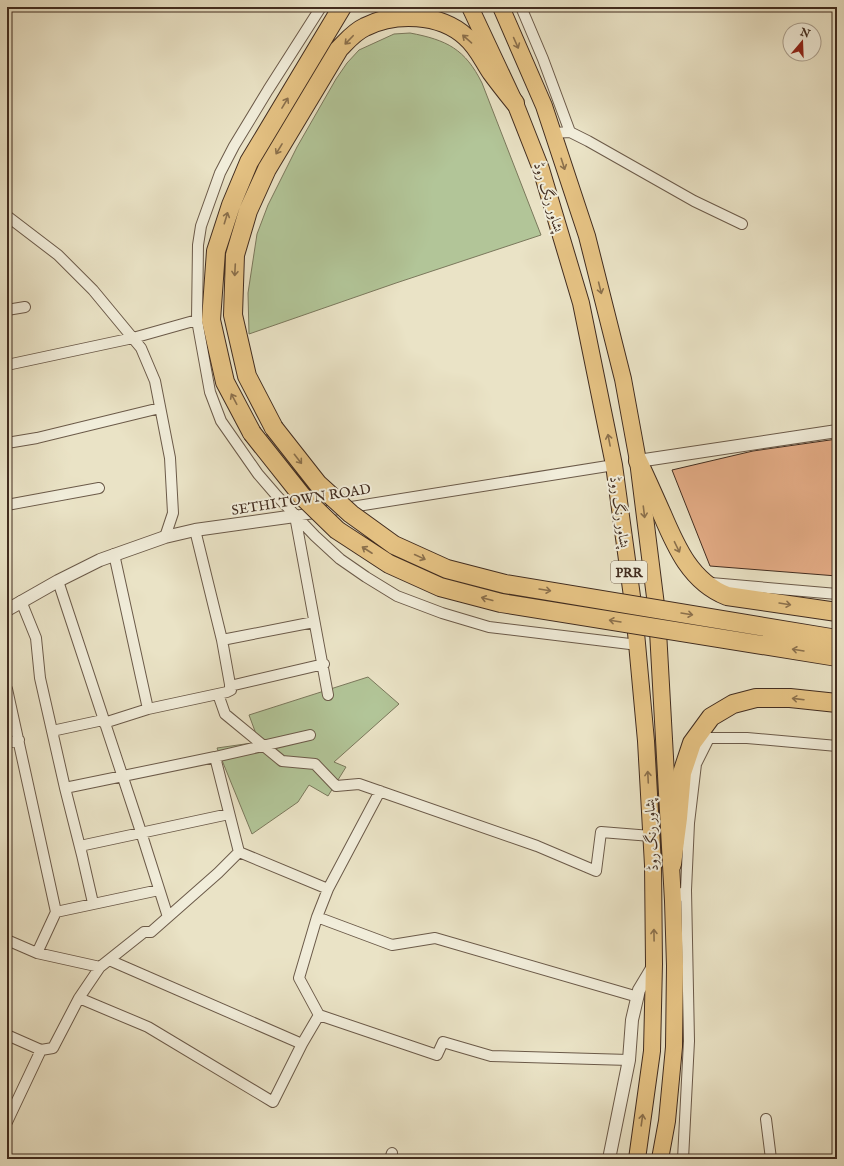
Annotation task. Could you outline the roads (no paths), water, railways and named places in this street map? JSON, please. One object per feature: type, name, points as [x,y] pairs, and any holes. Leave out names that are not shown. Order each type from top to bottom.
[{"type":"highway","points":[[342,7],[249,162],[230,205],[216,251],[211,320],[224,382],[252,433],[302,496],[337,530],[389,564],[440,587],[501,603],[837,656]]},
{"type":"highway","name":"پشاور رنگ روڈ","points":[[470,7],[515,104],[541,169],[581,302],[614,465],[638,645],[646,741],[651,836],[654,964],[652,1051],[637,1159]]},
{"type":"highway","name":"پشاور رنگ روڈ","points":[[501,7],[544,106],[589,243],[623,379],[638,461],[657,613],[672,864],[675,966],[674,1047],[667,1120],[660,1159]]},
{"type":"highway","points":[[515,104],[491,72],[474,44],[459,32],[447,25],[433,20],[400,17],[380,21],[363,28],[352,36],[339,49],[267,169],[248,211],[235,255],[233,315],[247,376],[274,428],[318,484],[351,514],[394,545],[447,569],[505,584],[837,639]]},
{"type":"highway","points":[[638,461],[682,556],[704,583],[717,592],[727,596],[837,612]]},
{"type":"highway","points":[[672,864],[682,773],[692,743],[711,718],[733,704],[756,698],[790,698],[837,703]]},
{"type":"street","points":[[321,7],[260,102],[220,173],[206,212],[198,245],[197,320],[210,392],[221,421],[258,474],[315,536],[340,559],[397,596],[442,613],[489,627],[638,645]]},
{"type":"street","points":[[521,7],[543,59],[570,132]]},
{"type":"street","points":[[553,133],[570,132],[694,201],[742,224]]},
{"type":"street","points":[[7,216],[58,254],[93,290],[141,348],[155,381],[170,458],[173,513],[165,537]]},
{"type":"street","points":[[7,310],[25,307]]},
{"type":"street","points":[[7,365],[133,338],[197,320]]},
{"type":"street","points":[[7,443],[37,438],[160,408]]},
{"type":"street","points":[[638,461],[837,431]]},
{"type":"street","name":"SETHI TOWN ROAD","points":[[7,610],[114,554],[165,537],[195,530],[295,516],[614,465]]},
{"type":"street","points":[[7,505],[99,488]]},
{"type":"street","points":[[295,516],[328,695]]},
{"type":"street","points":[[52,731],[104,721],[148,709],[231,690],[222,640],[195,530]]},
{"type":"street","points":[[114,554],[148,709]]},
{"type":"street","points":[[58,582],[123,776],[168,917]]},
{"type":"street","points":[[704,583],[837,594]]},
{"type":"street","points":[[21,602],[36,638],[40,678],[64,788],[80,846],[93,903]]},
{"type":"street","points":[[222,640],[314,622]]},
{"type":"street","points":[[230,686],[323,665]]},
{"type":"street","points":[[7,689],[56,912],[37,953]]},
{"type":"street","points":[[218,694],[225,714],[282,761],[315,764],[336,786],[359,784],[537,846],[596,870],[601,832],[651,836]]},
{"type":"street","points":[[64,788],[215,757],[310,735]]},
{"type":"street","points":[[684,1159],[689,1041],[686,890],[689,824],[696,764],[709,738],[747,738],[837,746]]},
{"type":"street","points":[[7,743],[18,740]]},
{"type":"street","points":[[215,757],[239,852]]},
{"type":"street","points":[[380,791],[328,890],[299,978],[319,1015],[437,1055],[443,1042],[492,1056],[630,1060]]},
{"type":"street","points":[[80,846],[229,814]]},
{"type":"street","points":[[239,852],[328,890]]},
{"type":"street","points":[[7,1034],[41,1050],[53,1048],[79,998],[100,967],[144,932],[151,932],[218,873],[239,852]]},
{"type":"street","points":[[56,912],[159,890]]},
{"type":"street","points":[[673,901],[686,890]]},
{"type":"street","points":[[318,917],[392,945],[435,938],[638,997]]},
{"type":"street","points":[[7,940],[37,953],[100,967]]},
{"type":"street","points":[[108,960],[302,1044]]},
{"type":"street","points":[[609,1159],[630,1060],[632,1020],[639,990],[654,964]]},
{"type":"street","points":[[79,998],[148,1027],[273,1102],[302,1044],[319,1015]]},
{"type":"street","points":[[7,1122],[41,1050]]},
{"type":"street","points":[[766,1119],[772,1159]]}]
